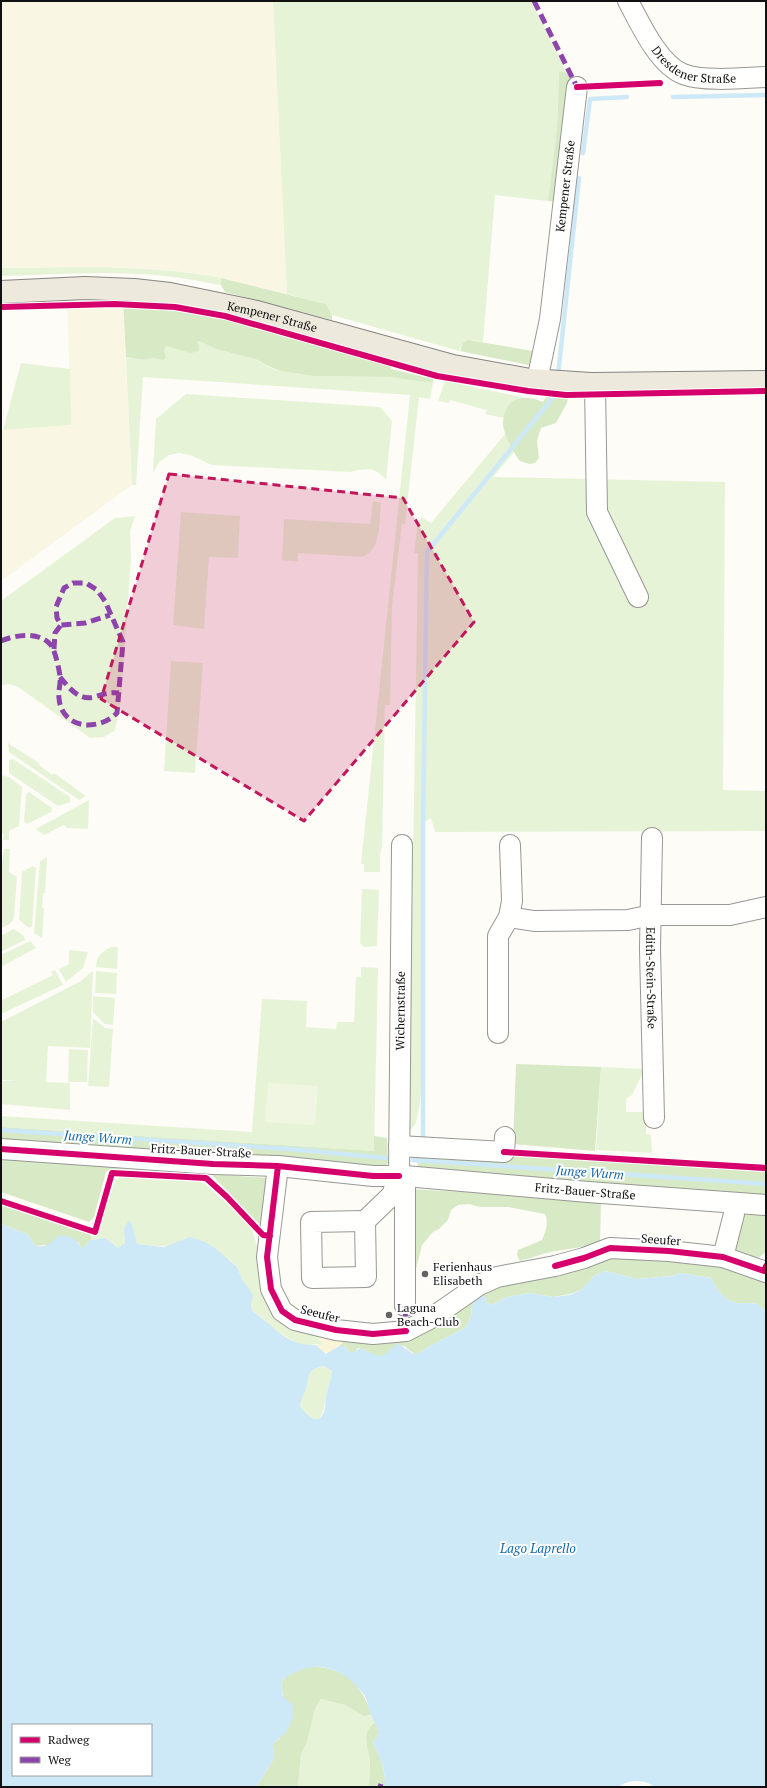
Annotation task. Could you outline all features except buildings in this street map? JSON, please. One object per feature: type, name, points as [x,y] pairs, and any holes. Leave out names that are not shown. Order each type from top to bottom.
[{"type":"main road","name":"Kempener Straße","points":[[1,292],[84,288],[134,290],[178,295],[257,312],[453,366],[534,381],[595,384],[766,382]]},
{"type":"street","name":"Dresdener Straße","points":[[628,1],[656,49],[669,65],[683,74],[705,78],[766,77]]},
{"type":"street","name":"Kempener Straße","points":[[534,381],[550,319],[577,87]]},
{"type":"street","points":[[595,384],[597,512],[638,597]]},
{"type":"street","name":"Edith-Stein-Straße","points":[[652,838],[652,915],[650,949],[654,1118]]},
{"type":"street","name":"Wichernstraße","points":[[402,845],[399,1146],[402,1176]]},
{"type":"street","points":[[498,1033],[498,936],[509,917],[512,901],[510,846]]},
{"type":"street","points":[[509,917],[534,921],[628,920],[652,915],[730,915],[766,907]]},
{"type":"street","points":[[399,1146],[504,1152],[505,1137]]},
{"type":"street","name":"Fritz-Bauer-Straße","points":[[1,1149],[213,1164],[278,1166],[373,1176],[402,1176],[766,1205]]},
{"type":"street","name":"Seeufer","points":[[278,1166],[267,1257],[272,1289],[282,1311],[295,1320],[336,1330],[373,1334],[406,1331],[433,1317],[479,1285],[497,1277],[555,1266],[584,1258],[610,1248],[669,1250],[723,1256],[765,1270]]},
{"type":"street","points":[[365,1221],[392,1195],[402,1176]]},
{"type":"street","points":[[402,1176],[405,1306]]},
{"type":"street","points":[[723,1256],[734,1214],[733,1203]]},
{"type":"highlighted area","points":[[169,474],[403,498],[474,622],[304,821],[101,699]]},
{"type":"shaded area","points":[[1,1],[273,1],[287,294],[195,273],[153,269],[105,267],[1,268]]},
{"type":"shaded area","points":[[123,301],[132,485],[1,581],[1,430],[71,425],[67,304]]},
{"type":"green space","points":[[273,1],[531,1],[568,73],[559,71],[557,128],[548,201],[495,195],[483,342],[468,340],[463,343],[459,351],[332,315],[326,304],[287,294]]},
{"type":"green space","points":[[559,71],[568,73],[571,82],[561,202],[548,201],[557,128]]},
{"type":"green space","points":[[105,267],[164,270],[207,275],[221,278],[221,285],[169,277],[122,273],[1,276],[1,268]]},
{"type":"green space","points":[[221,278],[326,304],[332,315],[332,320],[225,292],[221,285]]},
{"type":"green space","points":[[123,301],[151,302],[205,310],[232,316],[345,348],[394,359],[391,369],[433,379],[433,383],[389,377],[313,376],[281,371],[258,360],[216,349],[199,341],[197,342],[199,351],[191,353],[166,346],[164,350],[166,358],[163,360],[152,358],[146,360],[126,357]]},
{"type":"green space","points":[[468,340],[533,351],[533,366],[460,351],[463,343]]},
{"type":"green space","points":[[199,341],[216,349],[258,360],[268,367],[281,371],[313,376],[389,377],[433,383],[430,399],[419,397],[405,524],[402,524],[392,606],[390,705],[385,705],[382,847],[380,854],[380,872],[364,872],[364,864],[361,864],[410,395],[143,377],[136,485],[132,485],[126,357],[146,360],[152,358],[163,360],[163,350],[166,346],[174,347]]},
{"type":"green space","points":[[21,363],[70,369],[71,425],[3,430]]},
{"type":"green space","points":[[445,381],[521,397],[510,406],[504,418],[485,414],[487,410],[450,400],[449,403],[438,401]]},
{"type":"green space","points":[[561,392],[568,397],[567,403],[556,423],[541,428],[537,441],[539,458],[535,463],[529,464],[520,461],[504,431],[503,422],[508,407],[517,399],[529,398],[543,402],[549,393],[558,396]]},
{"type":"green space","points":[[186,394],[380,407],[392,421],[386,480],[378,473],[366,469],[351,472],[212,465],[190,455],[179,453],[169,455],[159,462],[153,473],[156,419]]},
{"type":"green space","points":[[506,433],[514,452],[493,477],[725,482],[723,790],[766,791],[766,831],[435,832],[431,818],[424,822],[422,915],[424,1035],[420,1103],[416,1123],[405,1137],[409,1104],[418,553],[414,553],[418,523],[421,517],[431,523]]},
{"type":"green space","points":[[373,501],[381,503],[378,534],[373,548],[362,557],[298,553],[298,562],[282,560],[284,519],[370,524]]},
{"type":"green space","points":[[181,512],[240,516],[238,558],[209,557],[204,629],[173,625]]},
{"type":"green space","points":[[135,516],[130,531],[131,559],[121,697],[117,722],[114,731],[104,737],[90,738],[18,687],[9,684],[1,685],[1,601],[115,518]]},
{"type":"green space","points":[[171,661],[203,663],[195,773],[164,771]]},
{"type":"green space","points":[[8,743],[40,764],[39,765],[52,775],[54,773],[86,796],[79,800],[9,752]]},
{"type":"green space","points":[[13,759],[70,797],[70,802],[58,806],[9,773],[9,760]]},
{"type":"green space","points":[[1,775],[9,777],[22,787],[19,826],[9,831],[9,840],[3,840],[4,834],[1,832]]},
{"type":"green space","points":[[29,792],[52,808],[51,812],[27,824],[24,822],[26,794]]},
{"type":"green space","points":[[89,800],[88,829],[67,828],[64,825],[44,835],[36,829]]},
{"type":"green space","points":[[4,849],[10,849],[9,872],[17,877],[14,918],[10,924],[1,928],[1,871]]},
{"type":"green space","points":[[47,857],[45,893],[43,893],[42,908],[44,908],[42,938],[34,933],[40,861]]},
{"type":"green space","points":[[33,866],[36,868],[32,926],[29,928],[19,920],[22,872]]},
{"type":"green space","points":[[362,889],[379,890],[377,946],[364,947],[360,943]]},
{"type":"green space","points":[[14,929],[24,936],[25,940],[1,952],[1,936]]},
{"type":"green space","points":[[30,941],[36,948],[1,967],[1,955]]},
{"type":"green space","points":[[112,947],[118,947],[117,969],[96,967],[100,954]]},
{"type":"green space","points":[[69,950],[88,952],[83,968],[66,982],[59,969],[69,964]]},
{"type":"green space","points":[[361,967],[378,968],[374,1151],[1,1127],[1,1116],[252,1132],[262,999],[307,1001],[306,1027],[336,1029],[337,1022],[354,1022],[356,977],[361,977]]},
{"type":"green space","points":[[55,970],[63,985],[1,1014],[1,999],[2,1000],[53,975],[51,972]]},
{"type":"green space","points":[[96,971],[117,973],[116,994],[95,993]]},
{"type":"green space","points":[[93,972],[90,1048],[48,1046],[46,1082],[70,1083],[70,1110],[1,1104],[1,1081],[18,1081],[1,1080],[1,1022],[81,981]]},
{"type":"green space","points":[[93,996],[115,998],[113,1025],[105,1024],[93,1012]]},
{"type":"green space","points":[[93,1018],[105,1028],[113,1029],[109,1087],[88,1086]]},
{"type":"green space","points":[[69,1049],[88,1050],[87,1082],[68,1082]]},
{"type":"green space","points":[[516,1064],[601,1067],[595,1151],[513,1144]]},
{"type":"green space","points":[[601,1067],[645,1069],[632,1095],[626,1099],[626,1112],[646,1112],[646,1134],[651,1135],[652,1153],[596,1150]]},
{"type":"green space","points":[[268,1083],[318,1086],[315,1125],[265,1122]]},
{"type":"green space","points":[[1,1127],[374,1151],[374,1136],[387,1138],[388,1163],[385,1167],[1,1141]]},
{"type":"green space","points":[[425,1153],[598,1160],[766,1172],[766,1195],[418,1168],[418,1159]]},
{"type":"green space","points":[[1,1156],[126,1165],[126,1169],[109,1170],[106,1172],[94,1217],[89,1222],[1,1192]]},
{"type":"green space","points":[[211,1174],[268,1178],[263,1227],[260,1225]]},
{"type":"green space","points":[[120,1177],[199,1182],[205,1184],[247,1221],[252,1228],[277,1320],[319,1333],[318,1338],[324,1344],[321,1346],[317,1344],[306,1346],[293,1341],[272,1328],[264,1319],[252,1311],[251,1303],[253,1299],[237,1267],[215,1248],[184,1239],[167,1246],[137,1244],[132,1227],[124,1229],[125,1243],[118,1248],[105,1238],[91,1240],[91,1235],[98,1233],[115,1181]]},
{"type":"green space","points":[[409,1189],[595,1199],[601,1203],[600,1244],[550,1252],[520,1261],[517,1255],[518,1250],[542,1240],[547,1224],[545,1214],[508,1207],[480,1207],[469,1204],[458,1205],[451,1210],[448,1220],[439,1229],[433,1232],[422,1245],[415,1273]]},
{"type":"green space","points":[[1,1205],[91,1235],[91,1240],[84,1247],[81,1247],[78,1242],[36,1246],[27,1234],[1,1224]]},
{"type":"green space","points":[[738,1209],[766,1211],[766,1252],[754,1261],[731,1252]]},
{"type":"green space","points":[[613,1252],[724,1262],[751,1278],[763,1275],[766,1277],[766,1312],[756,1304],[738,1303],[725,1298],[711,1278],[680,1273],[672,1276],[637,1279],[606,1271],[595,1275],[581,1290],[570,1294],[553,1297],[530,1293],[507,1297],[491,1305],[487,1303],[485,1297],[477,1294],[472,1307],[471,1316],[465,1328],[428,1347],[420,1353],[414,1354],[404,1346],[396,1346],[385,1355],[380,1356],[373,1355],[358,1348],[354,1353],[350,1353],[345,1346],[339,1346],[344,1341],[367,1344],[391,1340],[477,1291]]},
{"type":"green space","points":[[325,1366],[332,1372],[332,1375],[321,1416],[319,1419],[315,1420],[306,1414],[300,1406],[301,1400],[307,1386],[309,1374],[314,1369]]},
{"type":"green space","points":[[307,1667],[330,1669],[348,1678],[356,1685],[362,1694],[371,1715],[364,1716],[345,1705],[321,1699],[315,1709],[307,1742],[301,1754],[298,1787],[256,1787],[274,1759],[273,1744],[280,1738],[283,1697],[281,1683],[288,1674]]},
{"type":"green space","points":[[321,1699],[345,1705],[364,1716],[371,1715],[375,1722],[366,1734],[370,1763],[369,1787],[298,1787],[301,1754],[307,1742],[315,1709]]},
{"type":"green space","points":[[375,1722],[378,1733],[373,1742],[383,1770],[385,1787],[369,1787],[370,1763],[366,1734]]},
{"type":"sand","points":[[319,1333],[344,1341],[330,1353],[326,1354],[316,1345],[320,1344],[321,1346],[324,1344],[318,1338]]},
{"type":"water","name":"Lago Laprello","points":[[128,1221],[131,1222],[137,1244],[164,1247],[190,1237],[205,1242],[215,1248],[237,1267],[242,1279],[253,1295],[251,1303],[252,1311],[288,1339],[306,1345],[316,1345],[326,1354],[339,1346],[345,1346],[350,1353],[360,1348],[375,1355],[383,1356],[398,1343],[413,1354],[420,1353],[428,1347],[465,1328],[471,1316],[472,1307],[477,1294],[481,1294],[485,1297],[487,1303],[491,1305],[507,1297],[530,1293],[553,1297],[570,1295],[581,1290],[595,1275],[606,1271],[637,1279],[672,1276],[680,1273],[711,1278],[725,1298],[738,1303],[753,1303],[762,1308],[766,1312],[766,1787],[654,1787],[646,1782],[631,1781],[622,1784],[619,1787],[385,1787],[383,1770],[373,1742],[378,1735],[378,1729],[364,1695],[352,1681],[336,1671],[328,1668],[310,1667],[287,1676],[281,1683],[283,1697],[293,1705],[293,1717],[285,1733],[273,1744],[274,1759],[256,1787],[1,1787],[1,1224],[27,1234],[36,1246],[48,1244],[58,1236],[69,1236],[81,1247],[84,1247],[91,1240],[105,1238],[118,1248],[125,1243],[124,1229]],"holes":[[[324,1366],[332,1371],[324,1412],[318,1419],[311,1418],[300,1406],[309,1375],[313,1370]]]},
{"type":"waterway","points":[[673,97],[766,95]]},
{"type":"waterway","points":[[583,153],[590,99],[627,97]]},
{"type":"waterway","points":[[558,376],[579,178]]},
{"type":"waterway","points":[[423,1138],[423,827],[427,552],[555,395],[556,387]]},
{"type":"waterway","name":"Junge Wurm","points":[[1,1130],[290,1149],[386,1158]]},
{"type":"waterway","name":"Junge Wurm","points":[[413,1160],[766,1184]]},
{"type":"marked path","points":[[534,1],[577,87],[580,87]]},
{"type":"marked path","points":[[1,641],[26,635],[39,637],[50,644],[55,654],[59,669],[59,698],[64,713],[76,723],[87,725],[100,723],[111,718],[117,713],[123,642],[105,601],[97,590],[86,583],[73,583],[64,588],[56,607],[57,618],[61,625],[85,623],[110,615]]},
{"type":"marked path","points":[[54,649],[55,633],[61,625]]},
{"type":"marked path","points":[[60,677],[75,693],[84,697],[89,698],[109,693],[119,693]]},
{"type":"marked path","points":[[405,1306],[406,1331]]},
{"type":"cycle path","points":[[577,87],[660,83]]},
{"type":"cycle path","points":[[1,307],[115,304],[175,307],[225,316],[437,376],[528,391],[566,395],[766,391]]},
{"type":"cycle path","points":[[1,1149],[213,1164],[278,1166],[373,1176],[399,1176]]},
{"type":"cycle path","points":[[504,1152],[766,1168]]},
{"type":"cycle path","points":[[278,1166],[267,1257],[271,1289],[282,1311],[295,1320],[336,1330],[373,1334],[406,1331]]},
{"type":"cycle path","points":[[1,1201],[95,1232],[112,1173],[206,1178],[227,1197],[263,1235],[270,1236]]},
{"type":"cycle path","points":[[555,1266],[584,1258],[610,1248],[669,1251],[723,1257],[764,1271],[766,1266]]},
{"type":"place","name":"Ferienhaus Elisabeth","points":[[425,1274]]},
{"type":"place","name":"Laguna Beach-Club","points":[[389,1315]]}]
